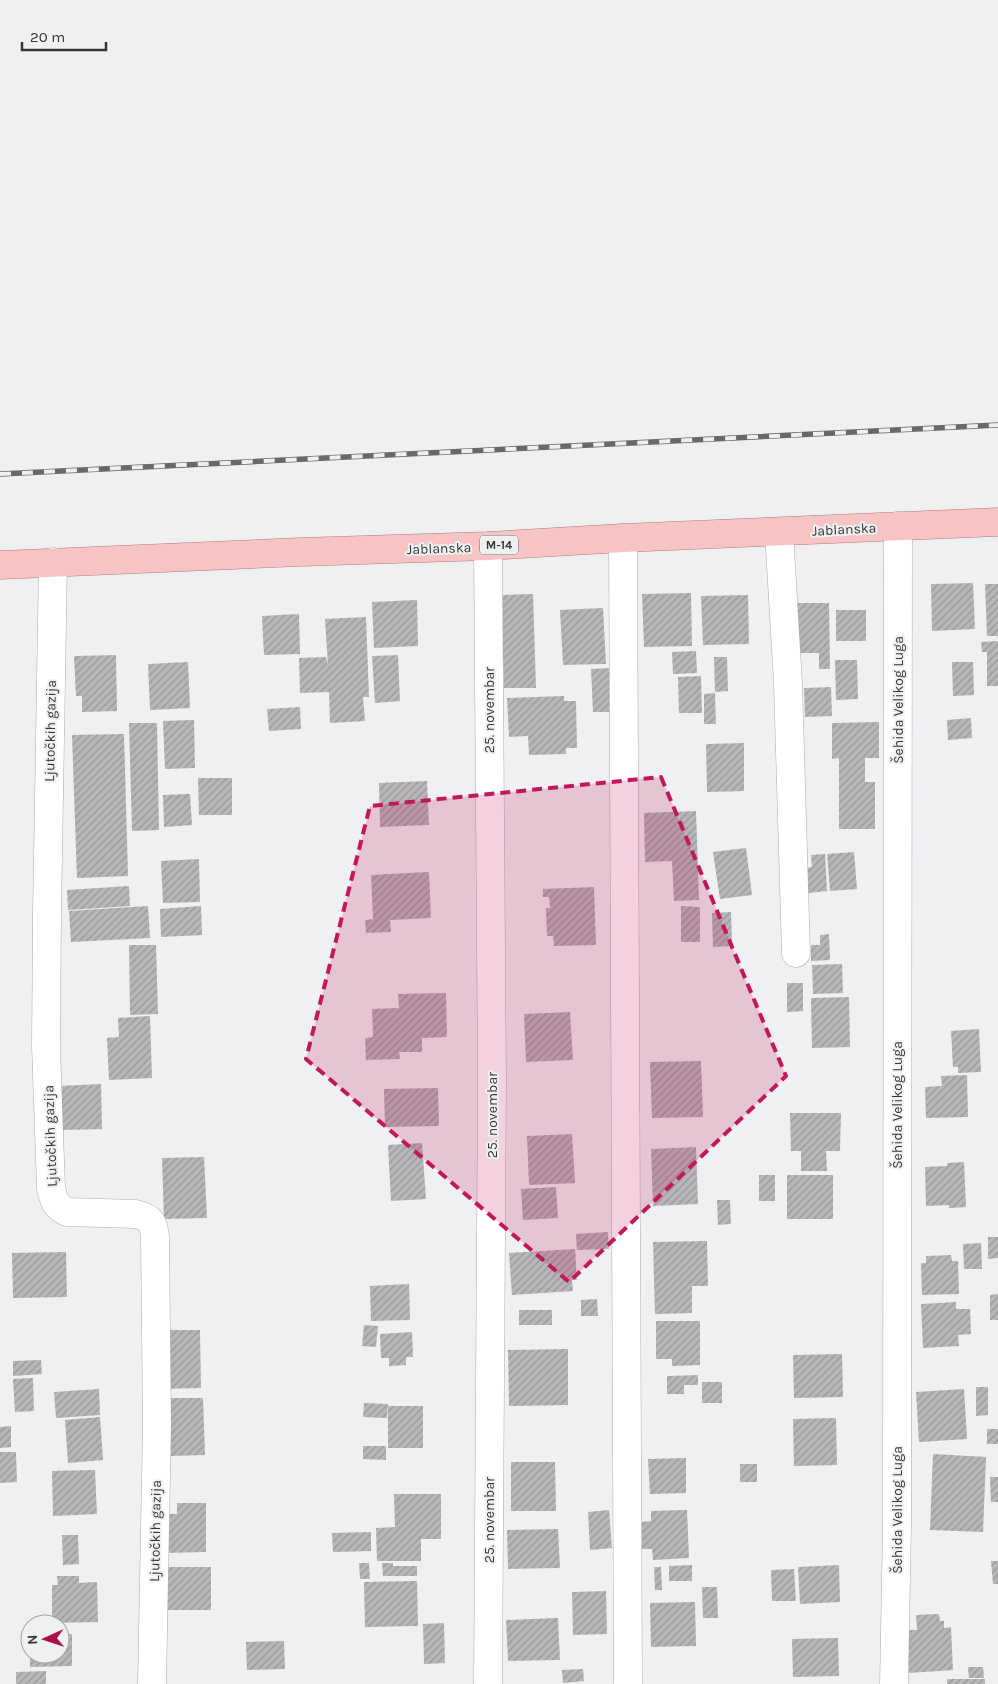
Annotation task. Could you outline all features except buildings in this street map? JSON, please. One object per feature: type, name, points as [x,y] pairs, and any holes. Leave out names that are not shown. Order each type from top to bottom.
[{"type":"main road","name":"Jablanska","points":[[0,565],[488,546],[623,538],[998,522]]},
{"type":"street","name":"Šehida Velikog Luga","points":[[894,1684],[897,1526],[898,526]]},
{"type":"street","points":[[779,532],[788,683],[796,953]]},
{"type":"street","points":[[623,538],[628,1684]]},
{"type":"street","name":"25. novembar","points":[[488,546],[492,1082],[488,1684]]},
{"type":"street","name":"Ljutočkih gazija","points":[[53,562],[46,1027],[50,1188],[59,1208],[67,1212],[136,1214],[147,1217],[153,1224],[155,1237],[157,1425],[152,1684]]},
{"type":"highlighted area","points":[[661,777],[786,1076],[569,1282],[306,1059],[370,806]]},
{"type":"railway","points":[[0,474],[998,425]]}]
